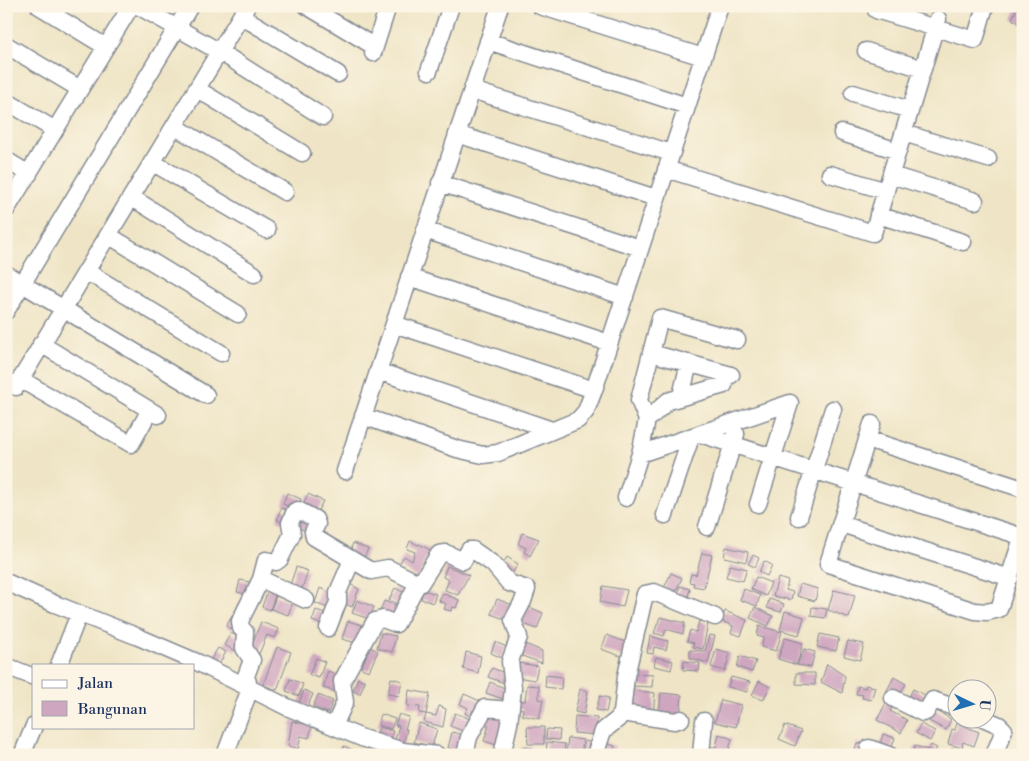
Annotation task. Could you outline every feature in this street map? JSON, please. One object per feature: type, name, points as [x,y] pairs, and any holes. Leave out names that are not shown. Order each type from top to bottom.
[{"type":"street","points":[[39,6],[106,47]]},
{"type":"street","points":[[6,210],[131,6]]},
{"type":"street","points":[[138,6],[220,52],[323,117]]},
{"type":"street","points":[[6,311],[190,6]]},
{"type":"street","points":[[306,6],[374,50],[388,6]]},
{"type":"street","points":[[429,72],[451,6]]},
{"type":"street","points":[[345,471],[500,6]]},
{"type":"street","points":[[540,6],[703,57]]},
{"type":"street","points":[[898,6],[937,24]]},
{"type":"street","points":[[876,10],[978,31],[985,6]]},
{"type":"street","points":[[363,416],[457,450],[483,455],[498,453],[583,417],[610,344],[703,57],[715,8]]},
{"type":"street","points":[[41,344],[154,413],[131,444],[18,383],[41,344],[152,162],[220,52],[244,11],[338,74]]},
{"type":"street","points":[[472,90],[668,161],[873,232],[937,24]]},
{"type":"street","points":[[488,41],[687,106]]},
{"type":"street","points":[[6,45],[80,89]]},
{"type":"street","points":[[866,51],[923,69]]},
{"type":"street","points":[[197,89],[302,153]]},
{"type":"street","points":[[853,93],[910,110]]},
{"type":"street","points":[[6,101],[55,130]]},
{"type":"street","points":[[174,126],[284,192]]},
{"type":"street","points":[[842,133],[898,151]]},
{"type":"street","points":[[904,133],[988,159]]},
{"type":"street","points":[[457,134],[656,198]]},
{"type":"street","points":[[6,160],[29,174]]},
{"type":"street","points":[[152,162],[267,230]]},
{"type":"street","points":[[830,174],[886,191]]},
{"type":"street","points":[[891,175],[976,201]]},
{"type":"street","points":[[440,183],[640,248]]},
{"type":"street","points":[[131,197],[254,274]]},
{"type":"street","points":[[878,215],[963,242]]},
{"type":"street","points":[[425,230],[625,297]]},
{"type":"street","points":[[108,235],[238,314]]},
{"type":"street","points":[[86,271],[221,353]]},
{"type":"street","points":[[6,274],[206,394]]},
{"type":"street","points":[[409,277],[610,344]]},
{"type":"street","points":[[626,498],[640,454],[647,420],[640,400],[660,318],[737,340]]},
{"type":"street","points":[[394,324],[594,390]]},
{"type":"street","points":[[647,420],[668,401],[727,380],[690,363],[651,353]]},
{"type":"street","points":[[681,396],[690,363]]},
{"type":"street","points":[[378,371],[552,430]]},
{"type":"street","points":[[640,454],[790,403],[758,504]]},
{"type":"street","points":[[799,517],[833,409]]},
{"type":"street","points":[[707,527],[740,420]]},
{"type":"street","points":[[696,436],[733,444],[854,483],[1023,536],[999,609],[987,612],[976,611],[828,564],[841,524],[854,483],[870,432],[1023,489]]},
{"type":"street","points":[[665,515],[696,436]]},
{"type":"street","points":[[225,755],[250,689],[246,676],[252,660],[244,648],[245,632],[241,628],[240,622],[261,579],[266,560],[276,562],[280,559],[292,534],[290,523],[295,511],[300,510],[315,519],[317,524],[313,532],[314,536],[352,560],[371,571],[388,568],[418,583]]},
{"type":"street","points":[[841,524],[1010,578]]},
{"type":"street","points":[[334,726],[346,698],[342,681],[375,621],[383,619],[396,624],[418,583],[421,583],[439,554],[446,553],[463,561],[469,550],[473,550],[493,564],[509,583],[526,589],[527,592],[513,620],[519,637],[510,661],[513,688],[509,724],[502,755]]},
{"type":"street","points":[[328,628],[338,602],[338,592],[352,560]]},
{"type":"street","points":[[261,579],[306,600]]},
{"type":"street","points":[[6,582],[78,614],[199,663],[287,707],[334,726],[391,748],[437,755]]},
{"type":"street","points":[[595,755],[603,731],[618,719],[622,713],[626,676],[645,594],[654,592],[716,617]]},
{"type":"street","points":[[58,664],[78,614]]},
{"type":"street","points":[[6,666],[32,676]]},
{"type":"street","points":[[893,698],[923,713],[926,712],[933,700],[946,705]]},
{"type":"street","points":[[464,755],[470,737],[485,708],[510,710]]},
{"type":"street","points":[[622,713],[676,721],[681,719]]},
{"type":"street","points":[[700,755],[704,721]]},
{"type":"street","points":[[994,755],[1004,730],[996,724]]},
{"type":"street","points":[[22,755],[33,728]]},
{"type":"street","points":[[868,748],[889,755]]},
{"type":"building","points":[[1018,6],[1023,9],[1023,25],[1012,19]]},
{"type":"building","points":[[287,493],[301,499],[297,510],[283,504]]},
{"type":"building","points":[[308,494],[323,501],[315,516],[301,508]]},
{"type":"building","points":[[281,508],[292,512],[288,524],[277,520]]},
{"type":"building","points":[[298,515],[313,522],[309,532],[294,526]]},
{"type":"building","points":[[522,533],[539,539],[530,556],[524,552],[526,548],[518,544]]},
{"type":"building","points":[[410,541],[430,550],[419,579],[398,566],[404,556],[412,561],[415,552],[407,549]]},
{"type":"building","points":[[353,543],[368,549],[363,560],[349,555]]},
{"type":"building","points":[[726,547],[748,552],[746,562],[724,557]]},
{"type":"building","points":[[702,553],[712,555],[704,588],[693,586],[694,583],[689,582],[691,574],[696,575]]},
{"type":"building","points":[[753,555],[759,558],[755,567],[748,564]]},
{"type":"building","points":[[507,557],[518,564],[510,577],[499,570]]},
{"type":"building","points":[[764,561],[772,565],[767,576],[759,572]]},
{"type":"building","points":[[730,565],[747,569],[743,581],[726,577]]},
{"type":"building","points":[[447,566],[469,575],[458,595],[445,590],[449,580],[443,577]]},
{"type":"building","points":[[296,567],[308,571],[302,589],[290,585]]},
{"type":"building","points":[[671,573],[682,578],[673,597],[662,592]]},
{"type":"building","points":[[756,577],[771,583],[766,596],[751,589]]},
{"type":"building","points":[[778,578],[788,581],[786,590],[793,592],[791,600],[773,596]]},
{"type":"building","points":[[240,580],[255,583],[253,596],[237,592]]},
{"type":"building","points":[[350,584],[359,589],[352,607],[343,603]]},
{"type":"building","points":[[800,584],[818,589],[815,601],[797,596]]},
{"type":"building","points":[[603,586],[627,590],[623,607],[600,602]]},
{"type":"building","points":[[680,586],[690,589],[687,600],[677,597]]},
{"type":"building","points":[[269,587],[277,590],[270,610],[262,607]]},
{"type":"building","points":[[320,588],[336,595],[330,609],[315,603]]},
{"type":"building","points":[[395,588],[409,595],[403,607],[389,600]]},
{"type":"building","points":[[744,589],[760,595],[757,606],[740,600]]},
{"type":"building","points":[[423,590],[436,594],[433,603],[421,599]]},
{"type":"building","points":[[834,590],[855,595],[849,618],[828,610]]},
{"type":"building","points":[[442,593],[459,600],[456,608],[452,607],[451,611],[444,609],[446,604],[439,601]]},
{"type":"building","points":[[276,596],[293,602],[288,615],[271,609]]},
{"type":"building","points":[[497,599],[515,606],[509,621],[491,614]]},
{"type":"building","points":[[769,599],[784,604],[781,612],[767,608]]},
{"type":"building","points":[[357,600],[374,607],[369,619],[352,613]]},
{"type":"building","points":[[384,601],[401,607],[397,620],[379,614]]},
{"type":"building","points":[[241,602],[246,606],[232,630],[226,626]]},
{"type":"building","points":[[527,606],[543,613],[537,629],[521,623]]},
{"type":"building","points":[[755,607],[773,616],[768,626],[750,618]]},
{"type":"building","points":[[812,607],[827,609],[825,618],[811,616]]},
{"type":"building","points":[[316,610],[331,615],[327,626],[312,621]]},
{"type":"building","points":[[725,611],[747,620],[741,636],[731,633],[733,626],[721,621]]},
{"type":"building","points":[[785,611],[804,617],[799,635],[780,630]]},
{"type":"building","points":[[660,617],[685,623],[683,634],[666,629],[664,636],[654,633]]},
{"type":"building","points":[[348,621],[362,625],[356,643],[342,639]]},
{"type":"building","points":[[699,621],[708,623],[703,649],[693,647],[694,643],[687,641],[690,630],[696,632]]},
{"type":"building","points":[[261,622],[279,629],[275,638],[267,635],[259,654],[249,651]]},
{"type":"building","points":[[759,626],[782,632],[776,651],[761,647],[764,638],[757,636]]},
{"type":"building","points":[[231,633],[242,639],[236,651],[224,645]]},
{"type":"building","points":[[381,633],[396,636],[392,652],[377,648]]},
{"type":"building","points":[[820,634],[839,638],[836,651],[817,647]]},
{"type":"building","points":[[607,635],[628,643],[623,657],[601,649]]},
{"type":"building","points":[[709,635],[715,636],[708,663],[690,658],[690,650],[705,651]]},
{"type":"building","points":[[650,636],[668,641],[666,650],[654,647],[653,654],[647,653]]},
{"type":"building","points":[[785,638],[803,643],[797,665],[778,659]]},
{"type":"building","points":[[848,641],[864,644],[860,660],[844,656]]},
{"type":"building","points":[[495,642],[507,647],[502,658],[491,653]]},
{"type":"building","points":[[523,643],[542,651],[542,663],[522,656]]},
{"type":"building","points":[[277,647],[291,652],[277,690],[263,685]]},
{"type":"building","points":[[370,647],[378,651],[369,671],[361,668]]},
{"type":"building","points":[[218,648],[226,652],[218,666],[210,661]]},
{"type":"building","points":[[716,649],[730,653],[725,671],[711,667]]},
{"type":"building","points":[[804,649],[815,652],[811,667],[797,665]]},
{"type":"building","points":[[466,652],[481,656],[478,673],[463,669]]},
{"type":"building","points":[[740,656],[756,661],[752,672],[737,667]]},
{"type":"building","points":[[656,657],[673,661],[671,670],[654,666]]},
{"type":"building","points":[[316,658],[325,662],[319,678],[309,675]]},
{"type":"building","points":[[684,661],[700,663],[699,671],[683,670]]},
{"type":"building","points":[[518,663],[538,666],[535,680],[516,677]]},
{"type":"building","points":[[827,664],[845,676],[842,693],[821,682]]},
{"type":"building","points":[[492,668],[507,674],[504,683],[488,677]]},
{"type":"building","points":[[328,671],[341,676],[336,692],[323,688]]},
{"type":"building","points":[[796,673],[815,673],[815,685],[796,684]]},
{"type":"building","points":[[634,674],[653,675],[652,687],[633,686]]},
{"type":"building","points":[[546,675],[562,677],[561,689],[545,687]]},
{"type":"building","points":[[731,677],[750,682],[747,692],[728,687]]},
{"type":"building","points":[[894,677],[906,684],[898,698],[886,692]]},
{"type":"building","points":[[358,678],[365,681],[360,694],[353,691]]},
{"type":"building","points":[[391,678],[402,681],[399,696],[388,694]]},
{"type":"building","points":[[290,679],[303,684],[299,696],[286,691]]},
{"type":"building","points":[[759,681],[770,687],[763,700],[752,695]]},
{"type":"building","points":[[490,682],[507,689],[503,699],[486,693]]},
{"type":"building","points":[[527,685],[539,686],[539,699],[543,700],[539,719],[522,715],[523,709],[516,708],[517,701],[525,701]]},
{"type":"building","points":[[866,685],[875,687],[871,700],[862,698],[863,695],[856,694],[858,686],[865,688]]},
{"type":"building","points":[[580,689],[588,691],[584,714],[575,712]]},
{"type":"building","points":[[913,689],[927,696],[920,710],[906,703]]},
{"type":"building","points":[[304,690],[313,694],[308,706],[299,703]]},
{"type":"building","points":[[409,690],[430,694],[426,714],[419,713],[420,707],[407,706]]},
{"type":"building","points":[[632,690],[655,693],[653,716],[629,713]]},
{"type":"building","points":[[661,693],[682,695],[680,718],[659,716]]},
{"type":"building","points":[[464,694],[482,702],[478,712],[473,710],[470,716],[465,713],[468,708],[460,704]]},
{"type":"building","points":[[318,695],[333,701],[328,713],[313,707]]},
{"type":"building","points":[[600,696],[609,698],[606,712],[596,710]]},
{"type":"building","points":[[888,699],[895,702],[890,711],[907,720],[901,733],[877,720]]},
{"type":"building","points":[[721,700],[741,705],[736,727],[715,722]]},
{"type":"building","points":[[439,706],[446,709],[443,727],[424,722],[426,714],[436,716]]},
{"type":"building","points":[[935,710],[946,716],[946,730],[929,721]]},
{"type":"building","points":[[489,712],[509,717],[500,746],[484,741],[489,725],[485,725]]},
{"type":"building","points":[[455,713],[473,720],[468,733],[450,726]]},
{"type":"building","points":[[381,714],[395,719],[391,729],[378,725]]},
{"type":"building","points":[[399,714],[409,717],[402,749],[393,746],[399,726],[395,725]]},
{"type":"building","points":[[575,716],[597,718],[596,735],[574,733]]},
{"type":"building","points":[[292,721],[312,726],[309,738],[301,736],[298,749],[288,746]]},
{"type":"building","points":[[419,723],[437,729],[432,747],[414,742]]},
{"type":"building","points":[[921,724],[935,731],[930,741],[916,733]]},
{"type":"building","points":[[785,725],[801,731],[795,746],[779,739]]},
{"type":"building","points":[[379,727],[393,731],[389,746],[375,741]]},
{"type":"building","points":[[527,727],[544,727],[544,744],[528,744]]},
{"type":"building","points":[[956,728],[969,728],[979,732],[974,746],[963,742],[962,748],[948,744],[952,729],[955,730]]},
{"type":"building","points":[[547,729],[560,730],[559,740],[546,739]]},
{"type":"building","points":[[452,732],[467,736],[464,752],[448,748]]},
{"type":"building","points":[[719,734],[732,739],[729,749],[735,752],[734,755],[710,755],[711,747],[716,747]]},
{"type":"building","points":[[883,734],[895,738],[890,752],[879,748]]},
{"type":"building","points":[[568,738],[583,740],[581,755],[566,755]]},
{"type":"building","points":[[585,741],[593,743],[590,755],[582,755]]},
{"type":"building","points":[[547,742],[565,744],[564,755],[546,755]]},
{"type":"building","points":[[602,742],[615,746],[613,755],[600,755]]},
{"type":"building","points":[[857,743],[864,745],[862,755],[853,755]]},
{"type":"building","points":[[931,745],[937,748],[933,755],[912,755],[915,746],[928,750]]},
{"type":"building","points":[[344,746],[356,752],[354,755],[340,755]]},
{"type":"building","points":[[522,747],[533,748],[532,755],[521,755]]},
{"type":"building","points":[[952,748],[969,755],[949,755]]}]
